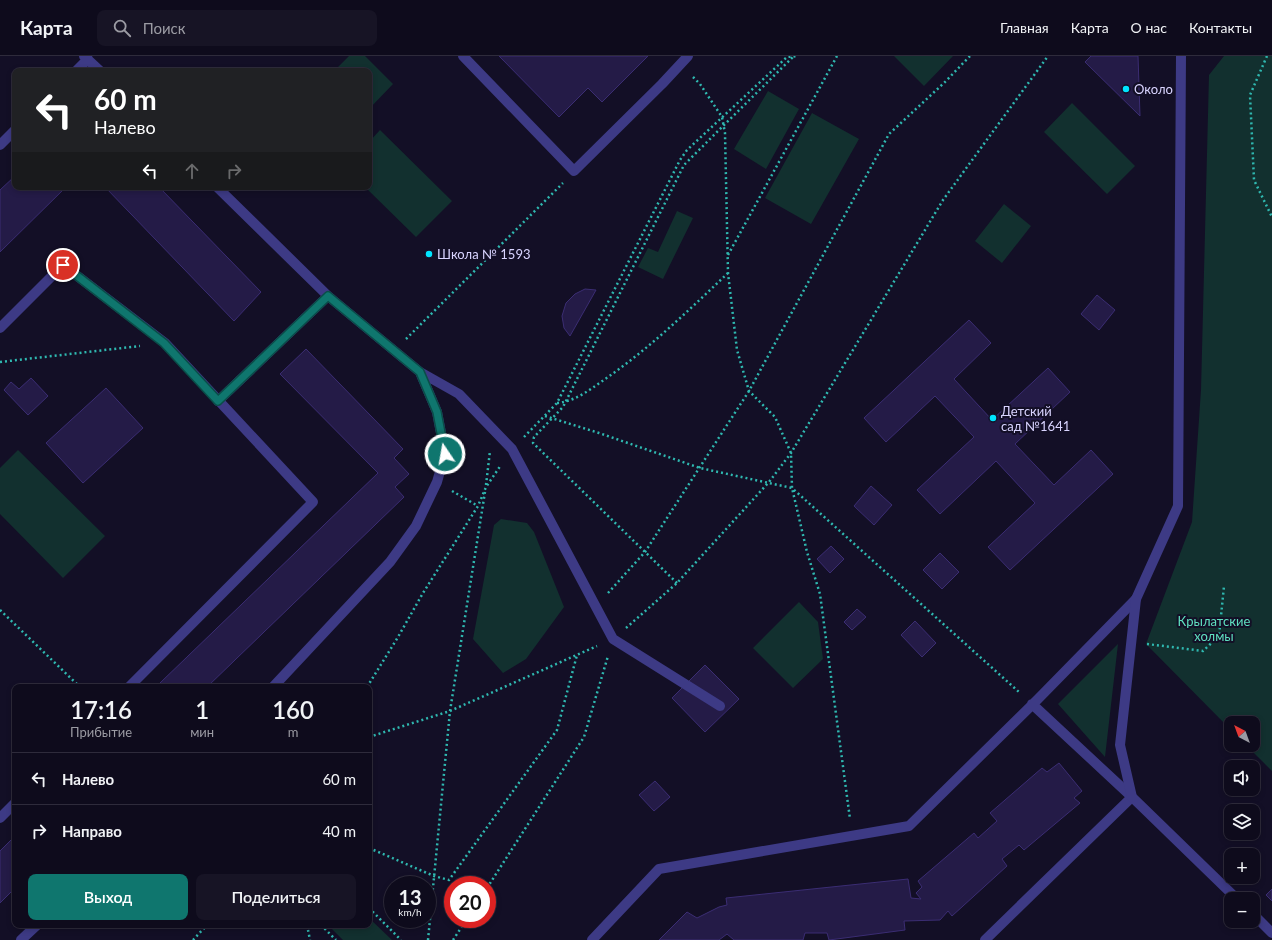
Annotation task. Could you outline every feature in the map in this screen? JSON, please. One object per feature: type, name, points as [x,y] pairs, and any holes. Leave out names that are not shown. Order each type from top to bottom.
[{"type":"street","points":[[462,56],[574,171],[667,80],[688,56]]},
{"type":"street","points":[[1132,797],[1120,745],[1136,599],[1178,506],[1181,56]]},
{"type":"street","points":[[78,68],[86,58],[97,68]]},
{"type":"street","points":[[0,145],[12,133]]},
{"type":"street","points":[[220,190],[328,296],[420,372],[459,394],[493,428],[512,449],[613,639],[720,706]]},
{"type":"street","points":[[0,328],[63,265],[164,343],[313,502],[132,684]]},
{"type":"street","points":[[218,401],[328,296]]},
{"type":"street","points":[[276,684],[390,562],[416,526],[437,482],[445,454],[437,412],[420,372]]},
{"type":"street","points":[[592,940],[659,869],[909,826],[1136,599]]},
{"type":"street","points":[[1032,704],[1132,797],[1230,892]]},
{"type":"street","points":[[985,940],[1132,797]]},
{"type":"street","points":[[0,818],[12,806]]},
{"type":"street","points":[[1260,921],[1272,933]]},
{"type":"street","points":[[22,940],[34,928]]},
{"type":"path","points":[[369,684],[398,638],[423,593],[478,506],[486,487],[512,449],[557,403],[680,160],[687,150],[787,56],[798,56]]},
{"type":"path","points":[[677,583],[533,443],[534,437],[563,406],[684,165],[794,56]]},
{"type":"path","points":[[728,255],[837,56]]},
{"type":"path","points":[[596,607],[645,552],[750,391],[889,134],[945,82],[970,56]]},
{"type":"path","points":[[372,736],[450,711],[613,639],[640,617],[677,583],[769,482],[791,453],[943,200],[1048,56]]},
{"type":"path","points":[[1267,56],[1250,96],[1254,180],[1272,216]]},
{"type":"path","points":[[700,84],[722,117],[724,125],[728,273],[736,350],[750,391],[775,417],[791,453],[792,488],[807,552],[820,594],[852,835]]},
{"type":"path","points":[[395,352],[408,336],[574,171]]},
{"type":"path","points":[[557,403],[565,402],[585,394],[630,362],[728,273]]},
{"type":"path","points":[[0,362],[164,343]]},
{"type":"path","points":[[545,416],[700,468],[792,488],[1032,704]]},
{"type":"path","points":[[372,849],[434,876],[450,711],[486,487],[493,428]]},
{"type":"path","points":[[437,482],[478,506]]},
{"type":"path","points":[[1131,642],[1203,651],[1219,636],[1224,586]]},
{"type":"path","points":[[0,610],[77,684]]},
{"type":"path","points":[[495,876],[584,737],[613,639]]},
{"type":"path","points":[[436,877],[449,880],[557,730],[577,655]]},
{"type":"path","points":[[372,911],[401,940]]},
{"type":"path","points":[[193,940],[204,928]]},
{"type":"path","points":[[308,928],[310,940]]},
{"type":"path","points":[[324,928],[336,940]]},
{"type":"path","points":[[428,940],[429,928]]},
{"type":"path","points":[[453,940],[461,928]]},
{"type":"green space","points":[[349,56],[365,56],[393,84],[372,106],[372,68],[337,68]]},
{"type":"green space","points":[[894,56],[953,56],[924,86]]},
{"type":"green space","name":"Крылатские холмы","points":[[1224,56],[1272,56],[1272,771],[1253,752],[1260,752],[1260,716],[1224,716],[1224,723],[1146,644],[1192,522],[1201,390],[1209,75]]},
{"type":"green space","points":[[768,91],[799,109],[766,169],[734,149]]},
{"type":"green space","points":[[1072,103],[1135,166],[1107,194],[1044,132]]},
{"type":"green space","points":[[812,113],[859,139],[811,224],[765,198]]},
{"type":"green space","points":[[380,130],[452,201],[416,237],[368,190],[372,190],[372,139]]},
{"type":"green space","points":[[1004,204],[1031,226],[1002,263],[975,241]]},
{"type":"green space","points":[[677,211],[693,218],[663,279],[638,267],[648,248],[658,252]]},
{"type":"green space","points":[[18,450],[105,536],[63,578],[0,514],[0,468]]},
{"type":"green space","points":[[501,519],[527,523],[534,532],[564,607],[526,659],[503,673],[473,639],[494,525]]},
{"type":"green space","points":[[799,602],[818,622],[823,659],[793,688],[753,648]]},
{"type":"green space","points":[[1118,644],[1105,757],[1058,704]]},
{"type":"green space","points":[[372,921],[392,940],[343,940],[331,928],[372,928]]},
{"type":"building","points":[[499,56],[648,56],[602,102],[588,88],[559,117]]},
{"type":"building","name":"Около","points":[[1091,56],[1138,56],[1140,116],[1085,62]]},
{"type":"building","points":[[12,179],[12,190],[63,190],[0,252],[0,190]]},
{"type":"building","points":[[108,190],[162,190],[261,292],[234,321]]},
{"type":"building","points":[[585,289],[596,290],[570,336],[564,328],[562,316],[566,303],[575,294]]},
{"type":"building","points":[[1097,295],[1115,310],[1099,330],[1081,314]]},
{"type":"building","points":[[969,320],[991,343],[954,379],[992,420],[1048,368],[1070,392],[1015,444],[1054,485],[1091,450],[1113,474],[1010,570],[988,547],[1035,503],[996,461],[940,514],[917,490],[974,437],[935,396],[886,442],[864,418]]},
{"type":"building","points":[[306,349],[403,449],[394,458],[409,474],[395,487],[404,497],[210,684],[161,684],[160,683],[378,473],[280,374]]},
{"type":"building","points":[[31,378],[48,396],[28,415],[4,390],[11,382],[19,389]]},
{"type":"building","points":[[106,388],[143,428],[83,483],[46,443]]},
{"type":"building","points":[[871,486],[892,505],[874,525],[854,506]]},
{"type":"building","points":[[831,546],[844,559],[830,573],[817,559]]},
{"type":"building","points":[[940,553],[959,572],[942,589],[923,570]]},
{"type":"building","points":[[857,609],[866,617],[852,630],[844,622]]},
{"type":"building","points":[[915,621],[936,643],[922,657],[901,635]]},
{"type":"building","points":[[705,665],[739,699],[705,732],[672,698]]},
{"type":"building","points":[[1059,763],[1082,791],[1074,798],[1080,803],[1024,850],[1019,845],[1002,859],[1007,866],[952,916],[948,911],[940,920],[904,921],[905,930],[829,940],[827,933],[805,933],[803,940],[734,940],[727,934],[719,940],[659,940],[687,912],[697,918],[719,907],[727,905],[726,898],[908,879],[911,898],[921,899],[916,893],[922,887],[918,881],[974,833],[978,838],[997,821],[990,813],[1042,768],[1047,772]]},
{"type":"building","points":[[655,781],[670,797],[654,811],[639,795]]},
{"type":"building","points":[[12,839],[12,891],[0,903],[0,851]]},
{"type":"building","points":[[1272,889],[1272,901],[1266,895]]},
{"type":"place","name":"Около","points":[[1126,89]]},
{"type":"place","name":"Школа № 1593","points":[[429,254]]},
{"type":"place","name":"Детский сад №1641","points":[[993,418]]},
{"type":"route","points":[[63,265],[164,343],[218,401],[328,296],[420,372],[437,412],[445,454]]}]
